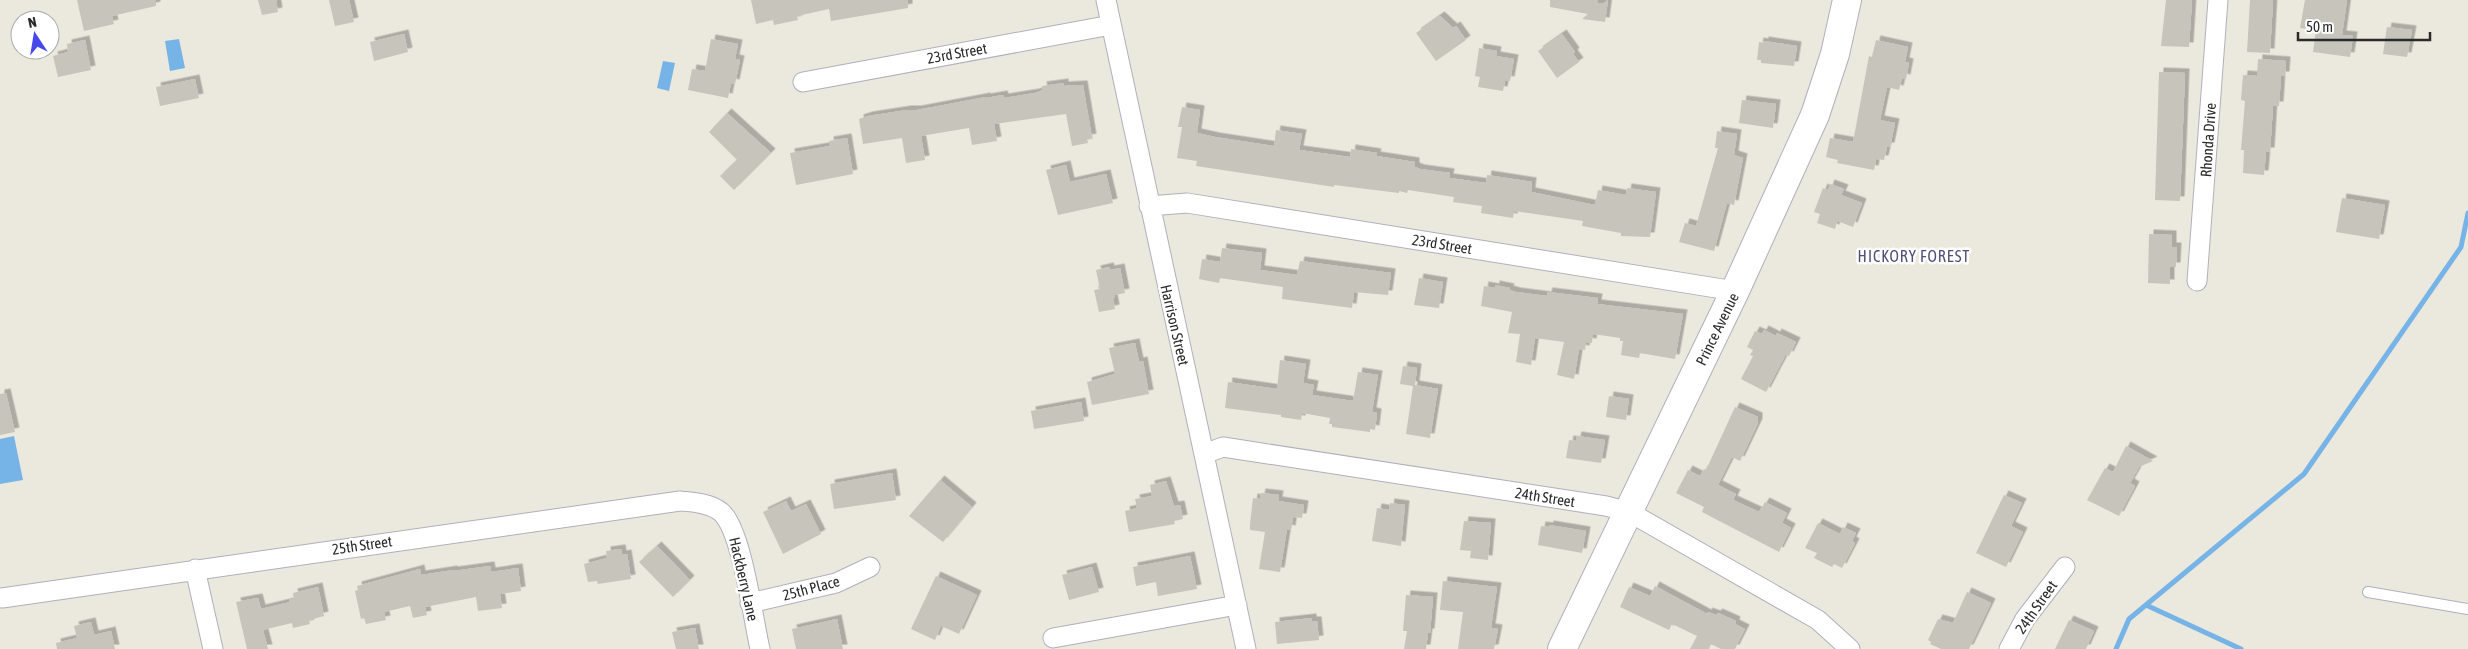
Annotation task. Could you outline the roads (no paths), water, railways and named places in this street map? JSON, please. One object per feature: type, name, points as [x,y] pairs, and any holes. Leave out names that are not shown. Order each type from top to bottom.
[{"type":"street","name":"Harrison Street","points":[[1106,0],[1246,649]]},
{"type":"street","name":"Prince Avenue","points":[[1562,649],[1735,291],[1815,116],[1835,54],[1847,0]]},
{"type":"street","name":"Rhonda Drive","points":[[2197,281],[2218,0]]},
{"type":"street","name":"23rd Street","points":[[803,82],[1111,25]]},
{"type":"street","name":"23rd Street","points":[[1149,206],[1187,203],[1735,291]]},
{"type":"street","name":"24th Street","points":[[1204,454],[1223,447],[1606,506],[1628,512],[1818,620],[1850,649]]},
{"type":"street","name":"25th Street","points":[[2,598],[660,503],[701,503],[721,512]]},
{"type":"street","name":"Hackberry Lane","points":[[721,512],[733,528],[760,649]]},
{"type":"street","name":"25th Place","points":[[750,603],[836,584],[870,567]]},
{"type":"street","name":"24th Street","points":[[2009,649],[2025,619],[2065,567]]},
{"type":"street","points":[[195,569],[213,649]]},
{"type":"street","points":[[1053,638],[1237,605]]},
{"type":"lane","points":[[2368,592],[2468,608]]},
{"type":"water","points":[[179,39],[185,68],[170,71],[165,41]]},
{"type":"water","points":[[663,61],[675,63],[669,91],[657,88]]},
{"type":"water","points":[[14,436],[23,480],[0,484],[0,439]]},
{"type":"waterway","points":[[2116,649],[2129,619],[2304,474],[2461,247],[2468,213]]},
{"type":"waterway","points":[[2146,605],[2241,649]]},
{"type":"district","name":"HICKORY FOREST","points":[[1914,256]]}]
